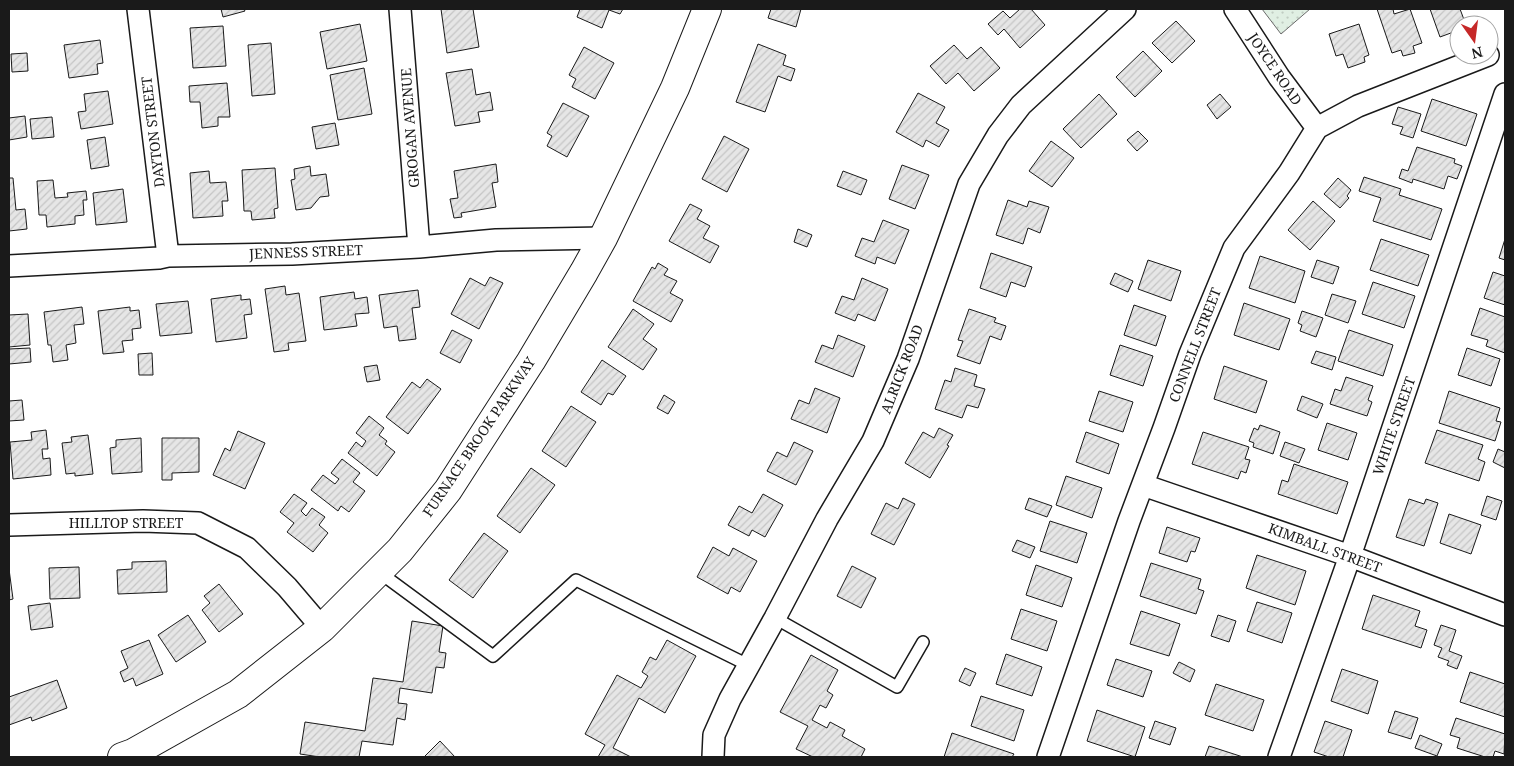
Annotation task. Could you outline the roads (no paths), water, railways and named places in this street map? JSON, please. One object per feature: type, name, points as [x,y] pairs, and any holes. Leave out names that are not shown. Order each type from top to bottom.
[{"type":"main road","name":"FURNACE BROOK PARKWAY","points":[[122,757],[133,753],[238,694],[322,628],[400,550],[448,490],[531,361],[603,238],[675,88],[706,9]]},
{"type":"street","name":"DAYTON STREET","points":[[138,9],[168,256]]},
{"type":"street","name":"GROGAN AVENUE","points":[[400,9],[419,247]]},
{"type":"street","name":"ALRICK ROAD","points":[[713,757],[714,735],[730,699],[827,519],[873,441],[908,359],[969,184],[998,135],[1021,105],[1125,9]]},
{"type":"street","name":"JOYCE ROAD","points":[[1235,9],[1279,77],[1317,128]]},
{"type":"street","name":"CONNELL STREET","points":[[1048,757],[1193,345],[1234,248],[1289,173],[1317,128],[1358,106],[1463,65]]},
{"type":"street","name":"WHITE STREET","points":[[1279,757],[1350,556],[1505,94]]},
{"type":"street","name":"JENNESS STREET","points":[[9,266],[168,256],[292,254],[419,247],[496,240],[603,238]]},
{"type":"street","name":"KIMBALL STREET","points":[[1143,485],[1350,556],[1505,615]]},
{"type":"street","name":"HILLTOP STREET","points":[[9,525],[143,521],[198,523],[247,548],[287,587],[322,628]]},
{"type":"lane","points":[[379,572],[493,656],[576,580],[748,665]]},
{"type":"lane","points":[[775,618],[896,687],[923,642]]}]
